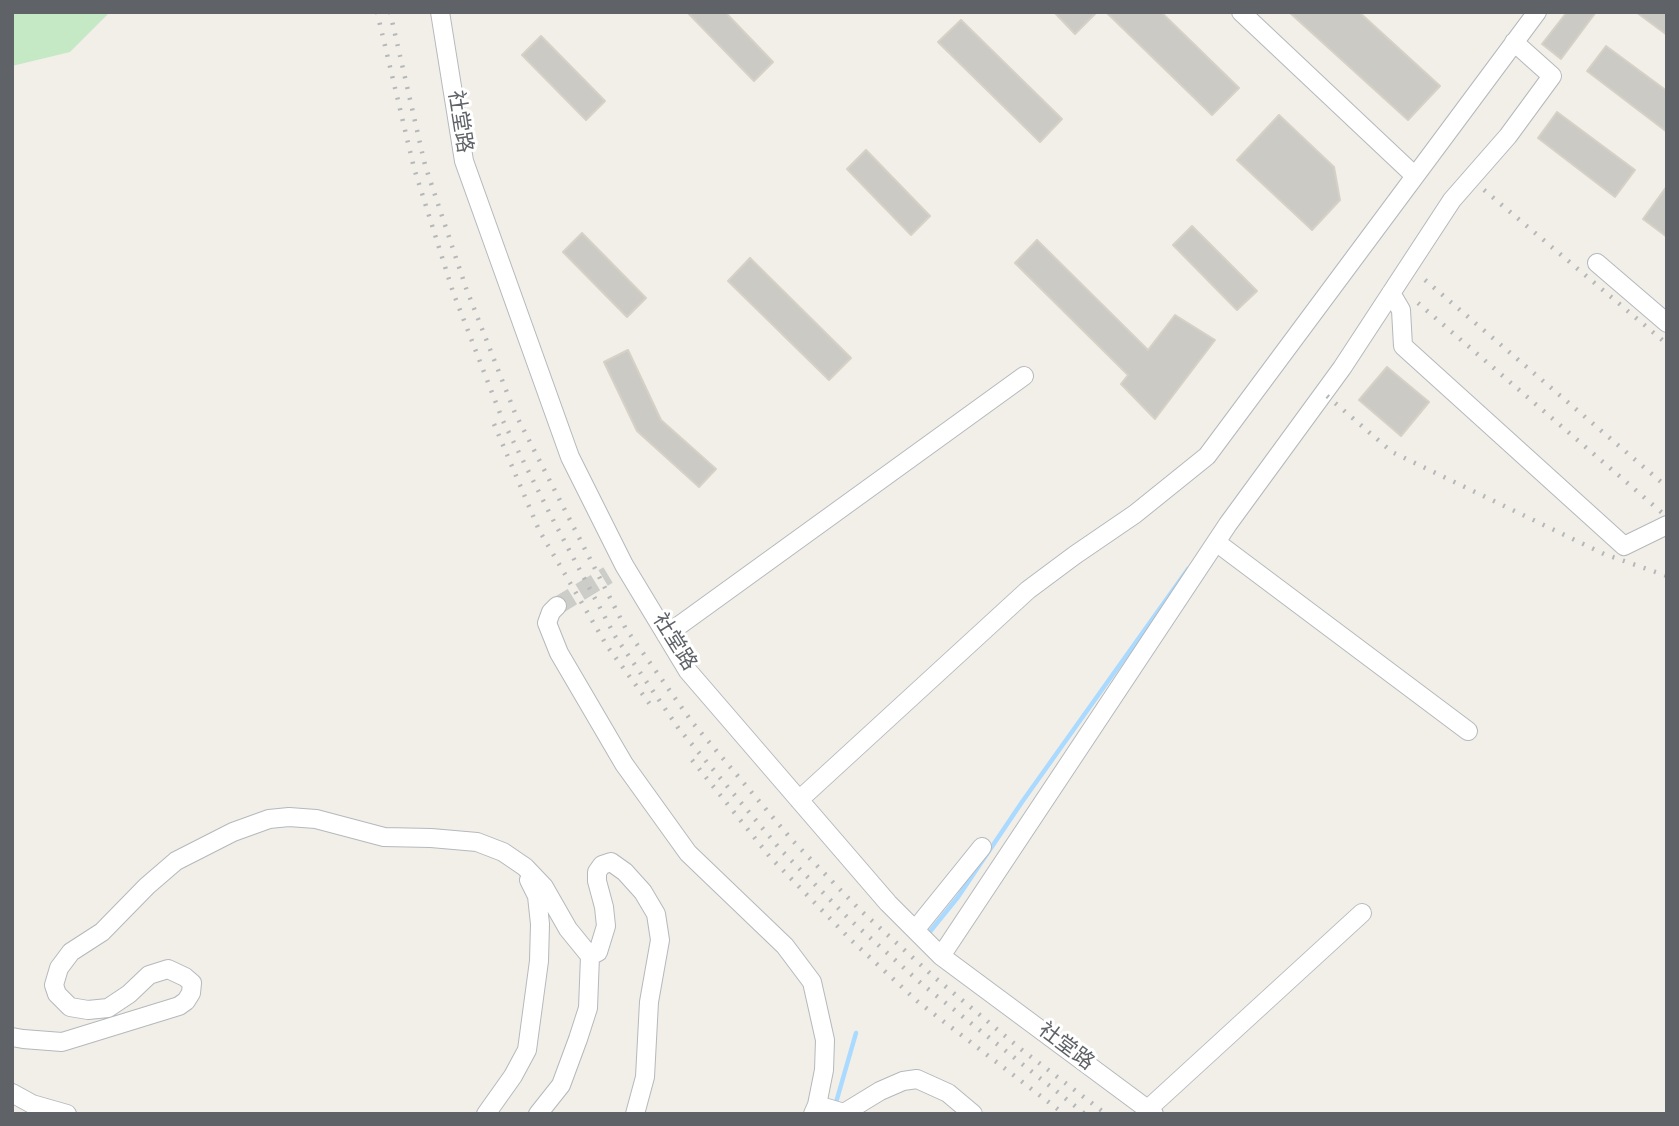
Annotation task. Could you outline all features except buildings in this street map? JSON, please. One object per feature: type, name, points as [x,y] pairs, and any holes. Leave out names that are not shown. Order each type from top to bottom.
[{"type":"street","name":"社堂路","points":[[440,12],[464,161],[569,457],[624,565],[688,671],[888,903],[941,956],[1151,1111]]},
{"type":"street","points":[[1241,12],[1415,176]]},
{"type":"street","points":[[799,800],[1028,590],[1135,514],[1207,456],[1537,12]]},
{"type":"street","points":[[941,956],[1216,542],[1342,368],[1451,200],[1508,136],[1552,76],[1514,42]]},
{"type":"street","points":[[1597,263],[1667,323]]},
{"type":"street","points":[[1391,293],[1401,310],[1403,346],[1624,547],[1667,525]]},
{"type":"street","points":[[666,635],[1024,376]]},
{"type":"street","points":[[1216,542],[1468,731]]},
{"type":"street","points":[[608,575],[624,565]]},
{"type":"street","points":[[557,606],[547,622],[559,653],[624,764],[688,853],[785,946],[812,982],[825,1040],[818,1109],[844,1113],[880,1091],[903,1081],[917,1079],[948,1093],[973,1114]]},
{"type":"street","points":[[12,1037],[62,1042],[179,1006],[186,1001],[191,993],[192,983],[168,969],[149,975],[130,994],[108,1008],[88,1010],[70,1007],[54,985],[59,968],[71,953],[102,932],[176,861],[233,832],[269,819],[289,817],[316,819],[384,837],[477,842],[503,852],[525,867],[544,887],[568,929],[590,956],[588,1008],[578,1040],[561,1085],[538,1114]]},
{"type":"street","points":[[915,930],[982,847]]},
{"type":"street","points":[[590,956],[598,952],[606,926],[597,872],[602,865],[611,862],[625,872],[643,892],[656,914],[660,940],[649,1002],[645,1077],[635,1114]]},
{"type":"street","points":[[486,1114],[513,1076],[527,1050],[539,961],[540,924],[537,896],[525,867]]},
{"type":"street","points":[[1151,1111],[1363,913]]},
{"type":"street","points":[[12,1093],[32,1104],[67,1114]]},
{"type":"green space","points":[[12,12],[110,12],[70,52],[12,66]]},
{"type":"waterway","points":[[928,934],[958,897],[1022,802],[1188,569]]},
{"type":"waterway","points":[[835,1106],[856,1033]]},
{"type":"tunnel","points":[[557,606],[608,575]]},
{"type":"railway","points":[[377,12],[414,168],[453,292],[503,421],[615,636],[679,729],[780,849],[848,918],[923,985],[1085,1114]]},
{"type":"railway","points":[[390,12],[425,165],[466,288],[515,413],[626,629],[692,722],[792,840],[859,909],[933,976],[1022,1050],[1106,1114]]},
{"type":"railway","points":[[1484,190],[1667,344]]},
{"type":"railway","points":[[1425,280],[1667,487]]},
{"type":"railway","points":[[1418,303],[1667,517]]},
{"type":"railway","points":[[1327,396],[1392,452],[1604,554],[1667,576]]},
{"type":"railway","points":[[494,424],[539,530],[607,646],[652,707]]},
{"type":"railway","points":[[692,760],[770,857],[851,940],[917,1001],[1064,1114]]}]
